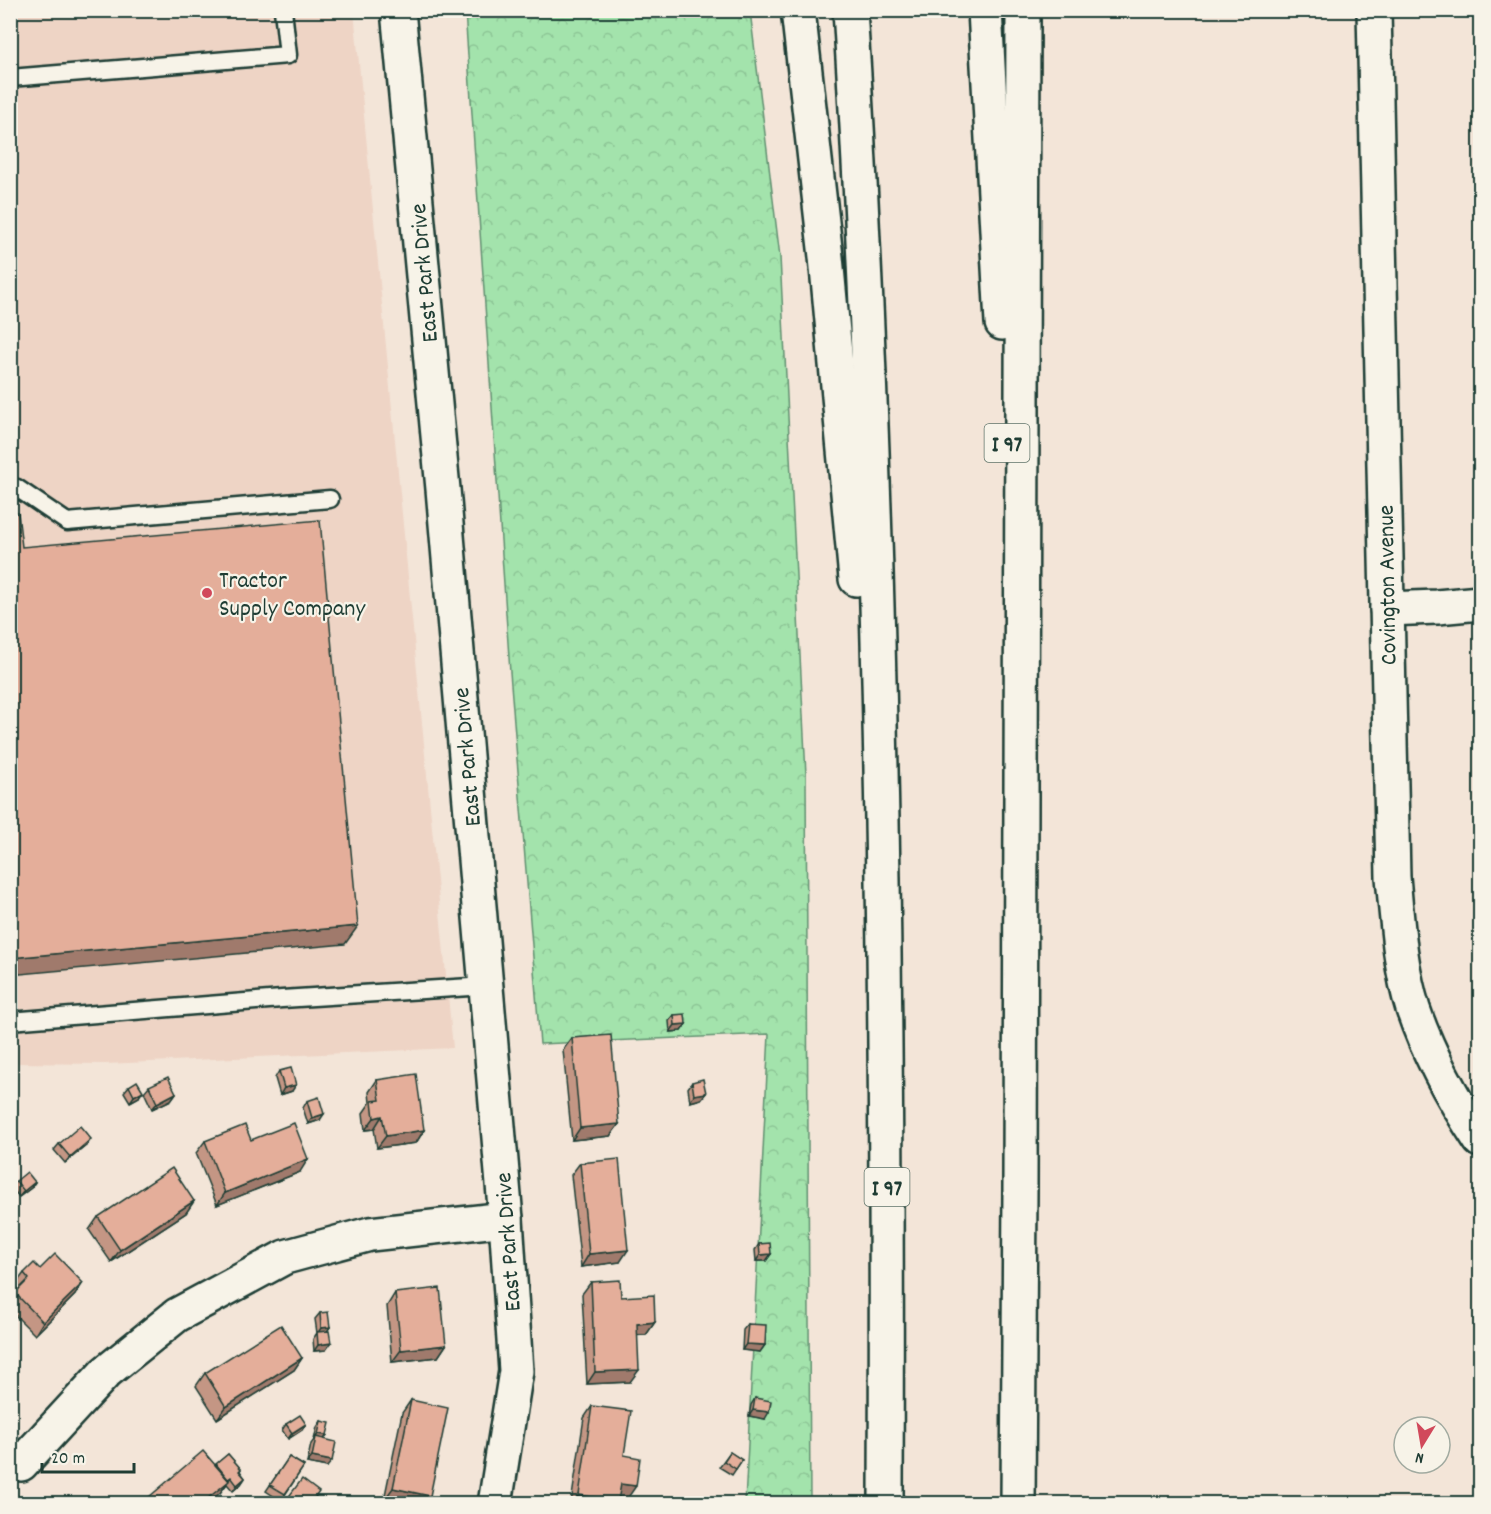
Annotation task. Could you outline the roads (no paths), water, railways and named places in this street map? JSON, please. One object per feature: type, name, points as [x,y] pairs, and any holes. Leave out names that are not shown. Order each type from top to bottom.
[{"type":"main road","name":"East Park Drive","points":[[398,10],[443,489],[506,1219],[516,1371],[495,1503]]},
{"type":"main road","points":[[798,10],[826,257],[884,870]]},
{"type":"main road","name":"I 97","points":[[850,10],[872,403],[884,870],[887,1163],[885,1503]]},
{"type":"main road","name":"I 97","points":[[985,10],[1005,396],[1020,877],[1018,1503]]},
{"type":"main road","points":[[1020,877],[1023,10]]},
{"type":"main road","name":"Covington Avenue","points":[[1374,10],[1393,877],[1399,943],[1413,1007],[1434,1062],[1460,1111],[1480,1140]]},
{"type":"main road","points":[[1387,609],[1480,603]]},
{"type":"main road","points":[[21,1464],[106,1372],[177,1315],[285,1257],[370,1234],[506,1219]]},
{"type":"lane","points":[[10,78],[288,55],[283,10]]},
{"type":"lane","points":[[10,487],[17,488],[68,522],[330,499]]},
{"type":"lane","points":[[10,1021],[282,999],[486,986]]},
{"type":"place","name":"Tractor Supply Company","points":[[207,593]]}]
